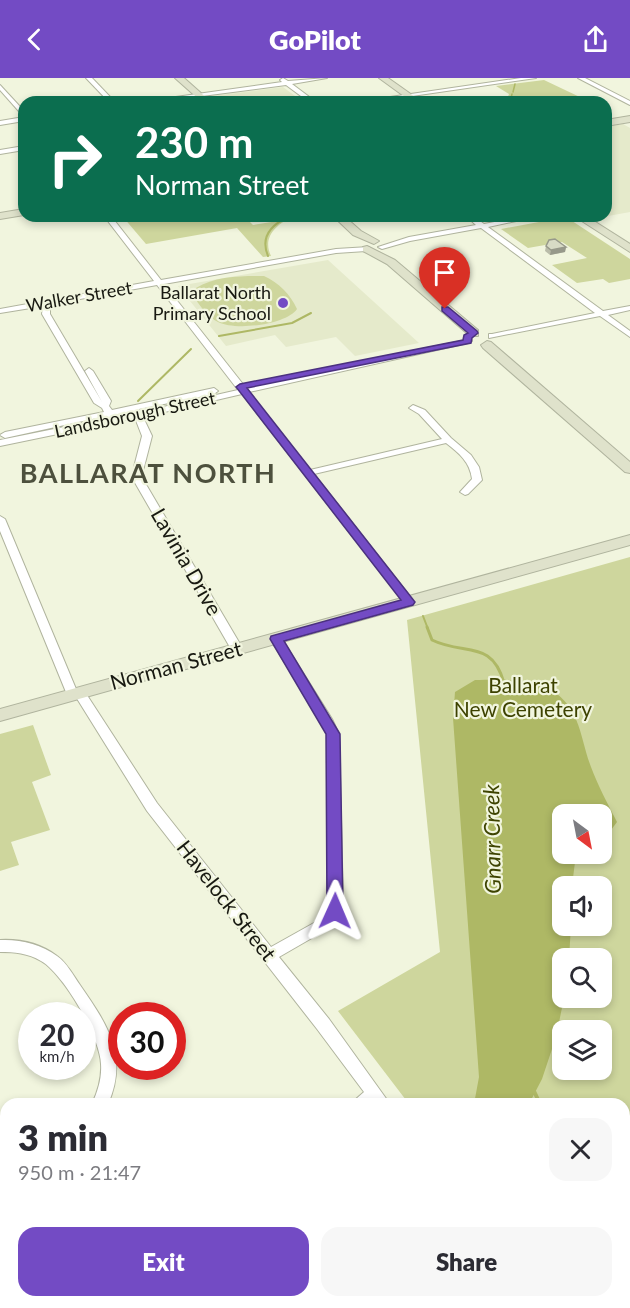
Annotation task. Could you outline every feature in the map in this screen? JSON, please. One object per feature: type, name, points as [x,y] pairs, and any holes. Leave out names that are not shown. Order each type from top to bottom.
[{"type":"street","points":[[89,78],[106,96]]},
{"type":"street","points":[[179,78],[198,95]]},
{"type":"street","points":[[280,78],[305,96]]},
{"type":"street","points":[[190,96],[324,78]]},
{"type":"street","points":[[383,78],[409,95]]},
{"type":"street","points":[[484,78],[494,83]]},
{"type":"street","points":[[402,96],[533,78]]},
{"type":"street","points":[[581,78],[630,103]]},
{"type":"street","points":[[592,78],[630,97]]},
{"type":"street","points":[[0,87],[9,85]]},
{"type":"street","points":[[0,87],[18,103]]},
{"type":"street","points":[[16,95],[18,99]]},
{"type":"street","points":[[0,121],[18,118]]},
{"type":"street","points":[[612,122],[630,119]]},
{"type":"street","points":[[0,152],[18,149]]},
{"type":"street","points":[[0,216],[18,213]]},
{"type":"street","points":[[112,222],[409,602]]},
{"type":"street","points":[[345,222],[471,337],[476,345],[630,308]]},
{"type":"street","points":[[477,222],[630,335]]},
{"type":"street","name":"Walker Street","points":[[0,311],[45,305],[370,244],[504,222]]},
{"type":"street","points":[[590,222],[625,241],[630,249]]},
{"type":"street","points":[[45,305],[46,314],[98,403],[109,413]]},
{"type":"street","name":"Landsborough Street","points":[[0,436],[109,413],[136,411],[304,376],[471,337]]},
{"type":"street","points":[[489,341],[630,469]]},
{"type":"street","points":[[412,408],[422,412],[472,463],[477,480],[465,492]]},
{"type":"street","name":"Lavinia Drive","points":[[136,411],[147,436],[139,467],[139,481],[237,649]]},
{"type":"street","name":"Landsborough Street","points":[[0,443],[109,413]]},
{"type":"street","points":[[308,473],[448,440]]},
{"type":"street","name":"Havelock Street","points":[[0,519],[75,694],[152,807],[269,955],[371,1098]]},
{"type":"street","name":"Norman Street","points":[[0,715],[630,540]]},
{"type":"street","points":[[269,955],[330,919],[336,903],[333,734],[276,639]]},
{"type":"street","points":[[0,946],[23,947],[54,961],[79,996],[101,1032],[110,1056],[109,1083],[103,1098]]},
{"type":"shaded area","points":[[283,87],[295,96],[213,96]]},
{"type":"shaded area","points":[[623,124],[630,128],[630,212],[612,215],[612,126]]},
{"type":"shaded area","name":"Ballarat North Primary School","points":[[328,260],[419,343],[355,356],[336,337],[286,347],[275,335],[226,346],[178,286]]},
{"type":"green space","points":[[544,80],[578,96],[508,96],[509,94],[496,86]]},
{"type":"green space","points":[[127,222],[250,222],[253,225],[283,222],[270,237],[268,243],[271,256],[263,257],[237,228],[146,244]]},
{"type":"green space","points":[[539,222],[574,222],[630,259],[630,279],[609,283],[603,279],[577,283],[552,265],[587,258],[562,242],[528,248],[501,229]]},
{"type":"green space","points":[[264,276],[291,298],[297,309],[291,315],[260,325],[226,325],[211,318],[195,299],[196,288],[212,281]]},
{"type":"green space","name":"Ballarat New Cemetery","points":[[630,557],[630,1098],[404,1098],[338,1011],[440,952],[407,620]]},
{"type":"green space","points":[[33,725],[51,775],[32,782],[50,830],[11,842],[19,865],[0,871],[0,734]]},
{"type":"water","points":[[475,680],[510,680],[544,686],[556,693],[572,711],[594,774],[608,804],[552,804],[552,864],[575,864],[573,876],[552,876],[552,936],[570,936],[570,948],[552,948],[552,1008],[562,1008],[559,1020],[552,1020],[552,1049],[542,1079],[532,1098],[475,1098],[479,1077],[453,718],[455,692]]},
{"type":"water","points":[[612,812],[617,822],[612,829]]},
{"type":"building","points":[[555,239],[566,247],[551,250],[546,246],[549,240]]},
{"type":"waterway","points":[[513,92],[515,84]]},
{"type":"waterway","name":"Gnarr Creek","points":[[268,256],[266,237],[272,228],[280,222]]},
{"type":"waterway","points":[[219,336],[292,323],[311,313]]},
{"type":"waterway","points":[[138,401],[191,349]]},
{"type":"waterway","name":"Gnarr Creek","points":[[423,616],[428,629]]},
{"type":"waterway","name":"Gnarr Creek","points":[[427,627],[432,640],[485,654],[499,669],[504,683]]},
{"type":"waterway","name":"Gnarr Creek","points":[[533,1089],[537,1098]]},
{"type":"place","name":"Ballarat North Primary School","points":[[283,303]]},
{"type":"district","name":"BALLARAT NORTH","points":[[148,474]]},
{"type":"route","points":[[335,911],[332,728],[276,639],[409,602],[240,387],[304,376],[468,341],[467,337],[474,333],[445,309]]}]
